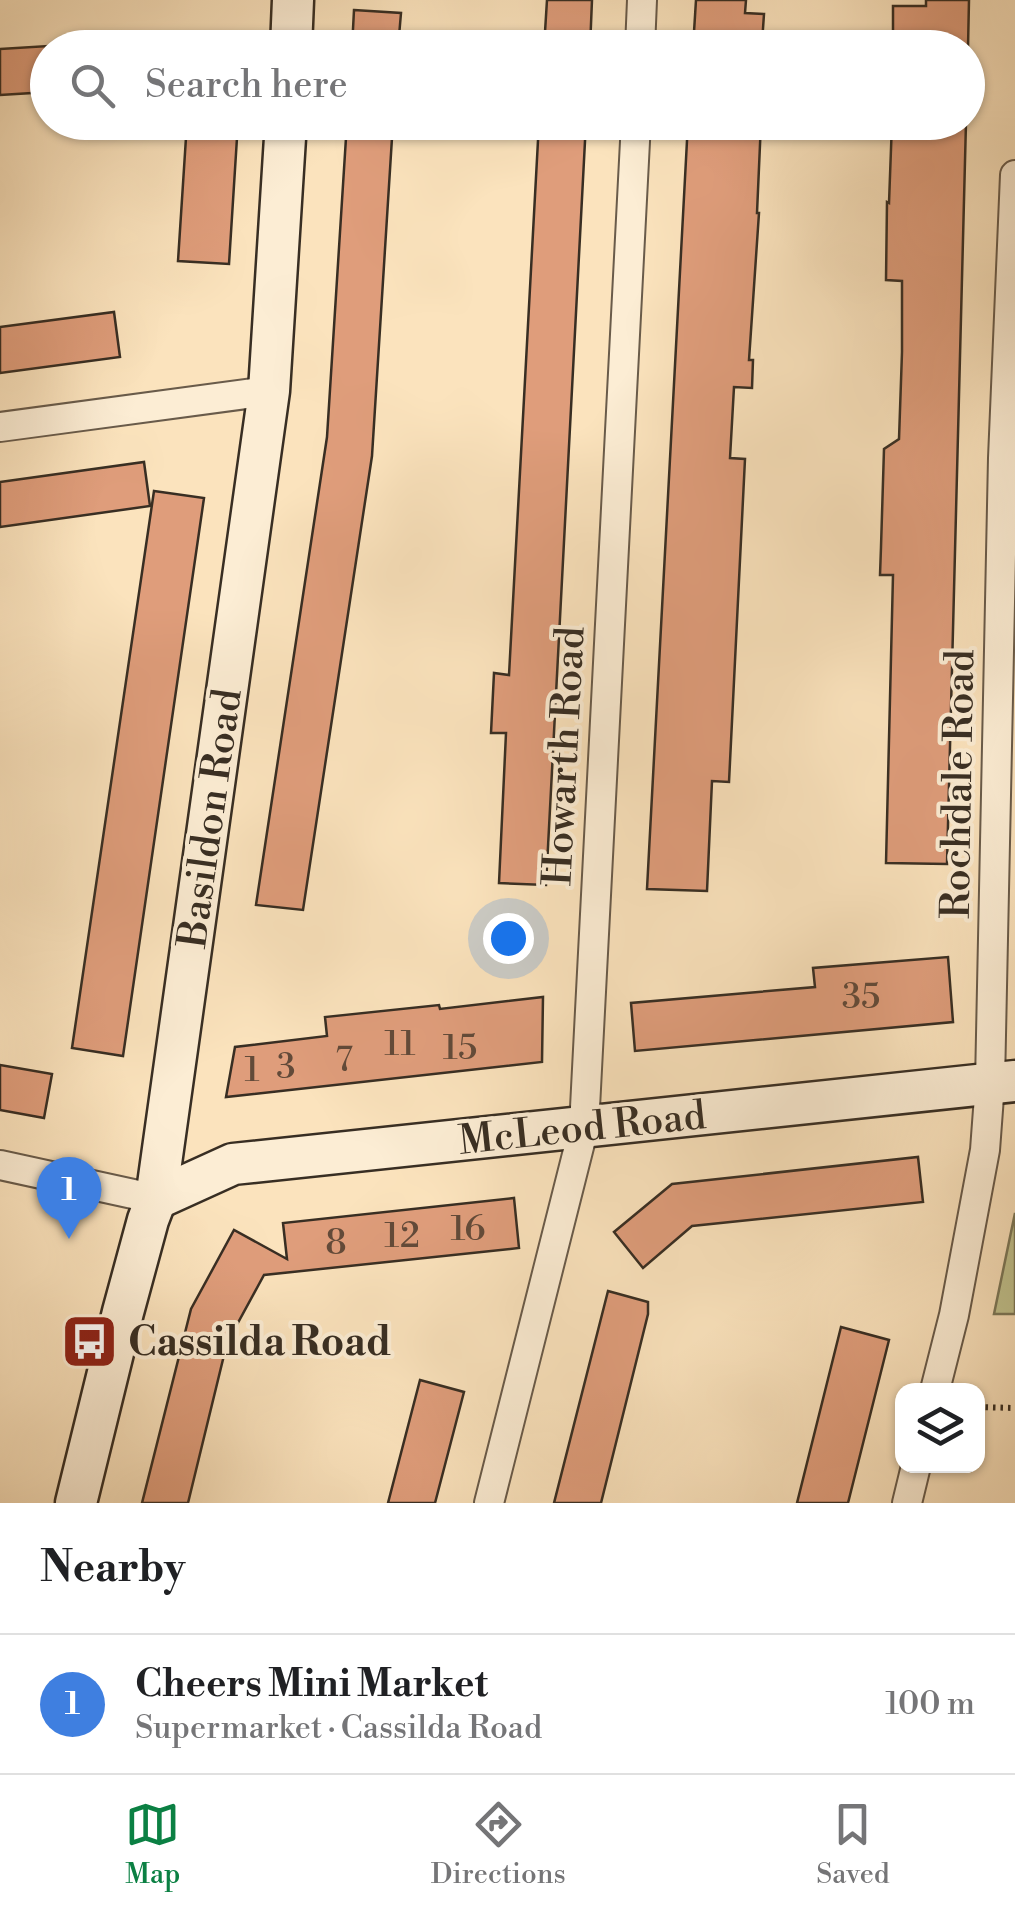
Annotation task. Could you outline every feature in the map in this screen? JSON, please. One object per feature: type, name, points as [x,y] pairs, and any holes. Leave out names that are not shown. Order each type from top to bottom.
[{"type":"main road","points":[[292,30],[293,0]]},
{"type":"main road","name":"Basildon Road","points":[[76,1503],[123,1312],[156,1199],[269,391],[285,140]]},
{"type":"main road","name":"McLeod Road","points":[[156,1199],[233,1164],[1002,1082]]},
{"type":"street","points":[[641,30],[642,0]]},
{"type":"street","name":"Howarth Road","points":[[489,1503],[584,1127],[635,140]]},
{"type":"street","name":"Rochdale Road","points":[[938,1383],[1002,1082],[1004,458],[1015,175]]},
{"type":"street","points":[[0,427],[269,391]]},
{"type":"street","points":[[0,1165],[156,1199]]},
{"type":"street","points":[[907,1503],[914,1473]]},
{"type":"path","points":[[985,1407],[1015,1408]]},
{"type":"green space","points":[[1015,1213],[1015,1314],[994,1314]]},
{"type":"building","points":[[547,0],[592,0],[591,30],[545,30]]},
{"type":"building","points":[[696,0],[746,0],[745,13],[764,14],[763,30],[694,30]]},
{"type":"building","points":[[926,0],[969,0],[968,30],[893,30],[893,6],[926,6]]},
{"type":"building","points":[[354,10],[401,13],[400,30],[353,30]]},
{"type":"building","points":[[30,47],[30,93],[0,95],[0,49]]},
{"type":"building","points":[[186,140],[237,140],[229,264],[178,261]]},
{"type":"building","points":[[346,140],[392,140],[372,456],[303,910],[256,905],[327,437]]},
{"type":"building","points":[[538,140],[585,140],[546,885],[499,883],[506,733],[491,733],[494,673],[509,675]]},
{"type":"building","points":[[687,140],[760,140],[749,360],[753,360],[752,388],[734,387],[730,458],[745,459],[729,782],[712,781],[707,891],[647,889]]},
{"type":"building","points":[[891,140],[966,140],[947,864],[886,863],[893,575],[880,575],[884,449],[899,439],[902,352],[902,281],[886,280]]},
{"type":"building","points":[[114,312],[120,357],[0,373],[0,327]]},
{"type":"building","points":[[144,462],[150,506],[0,527],[0,482]]},
{"type":"building","points":[[154,491],[204,498],[123,1056],[72,1048]]},
{"type":"building","points":[[948,957],[953,1022],[635,1051],[631,1003],[815,987],[813,968]]},
{"type":"building","points":[[543,997],[542,1062],[226,1097],[235,1047],[327,1036],[325,1017]]},
{"type":"building","points":[[0,1065],[52,1074],[44,1118],[0,1110]]},
{"type":"building","points":[[918,1157],[923,1202],[692,1226],[643,1268],[614,1232],[672,1184]]},
{"type":"building","points":[[514,1198],[519,1248],[264,1275],[227,1343],[188,1503],[142,1503],[191,1309],[234,1230],[287,1259],[283,1223]]},
{"type":"building","points":[[608,1291],[648,1302],[648,1314],[601,1503],[554,1503]]},
{"type":"building","points":[[841,1327],[889,1340],[848,1503],[797,1503]]},
{"type":"building","points":[[420,1380],[464,1392],[435,1503],[388,1503]]},
{"type":"place","name":"Cheers Mini Market","points":[[69,1239]]},
{"type":"place","name":"Cassilda Road","points":[[89,1341]]}]
